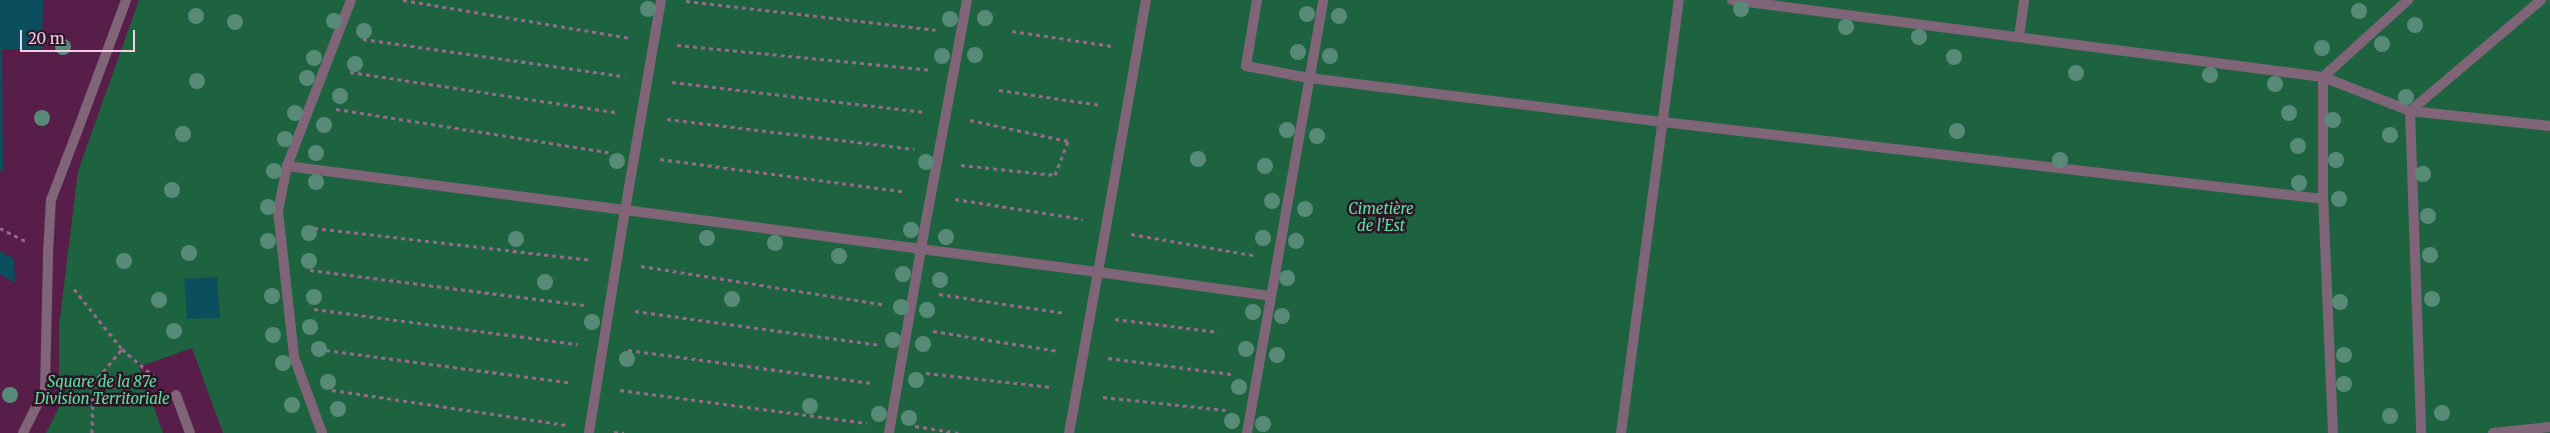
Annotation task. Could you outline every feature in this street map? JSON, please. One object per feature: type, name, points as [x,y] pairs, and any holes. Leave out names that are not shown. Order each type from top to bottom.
[{"type":"street","points":[[23,433],[45,388],[51,200],[126,0]]},
{"type":"street","points":[[322,433],[294,357],[278,211],[287,166],[351,0]]},
{"type":"street","points":[[589,431],[616,262],[662,0]]},
{"type":"street","points":[[890,427],[967,0]]},
{"type":"street","points":[[1069,433],[1146,0]]},
{"type":"street","points":[[1257,0],[1246,66],[1309,78],[1663,122],[2323,199]]},
{"type":"street","points":[[1246,433],[1323,0]]},
{"type":"street","points":[[1621,433],[1679,0]]},
{"type":"street","points":[[1732,0],[2323,77],[2410,111],[2550,126]]},
{"type":"street","points":[[2019,37],[2024,0]]},
{"type":"street","points":[[2394,12],[2396,0]]},
{"type":"street","points":[[2333,433],[2323,199],[2323,77],[2408,0]]},
{"type":"street","points":[[2410,111],[2542,0]]},
{"type":"street","points":[[2410,111],[2421,433]]},
{"type":"street","points":[[287,166],[1270,296]]},
{"type":"street","points":[[176,395],[190,433]]},
{"type":"street","points":[[2493,433],[2550,426]]},
{"type":"path","points":[[403,0],[654,42],[954,72]]},
{"type":"path","points":[[679,0],[961,32]]},
{"type":"path","points":[[1012,31],[1137,50]]},
{"type":"path","points":[[338,35],[648,79],[946,114],[1068,140],[1055,175],[956,165]]},
{"type":"path","points":[[325,68],[641,116],[939,152]]},
{"type":"path","points":[[999,90],[1127,109]]},
{"type":"path","points":[[311,105],[634,156],[931,195],[1276,259]]},
{"type":"path","points":[[280,224],[616,262],[891,306]]},
{"type":"path","points":[[48,253],[72,287],[122,349],[176,395]]},
{"type":"path","points":[[284,267],[904,348]]},
{"type":"path","points":[[914,291],[1218,332]]},
{"type":"path","points":[[288,305],[898,387]]},
{"type":"path","points":[[908,327],[1083,355],[1256,377]]},
{"type":"path","points":[[293,346],[890,427],[958,433]]},
{"type":"path","points":[[92,433],[93,384],[122,349]]},
{"type":"path","points":[[900,371],[1077,390]]},
{"type":"path","points":[[305,386],[589,431]]},
{"type":"path","points":[[1103,397],[1250,412]]},
{"type":"green space","name":"Cimetière de l'Est","points":[[139,0],[2550,0],[2550,433],[223,433],[192,348],[141,366],[137,360],[163,433],[46,433],[59,407],[59,326],[78,171]]},
{"type":"building","points":[[0,0],[43,0],[42,49],[2,49],[3,171],[0,171]]},
{"type":"building","points":[[0,251],[14,259],[15,283],[0,274]]},
{"type":"building","points":[[217,277],[220,318],[187,319],[184,279]]},
{"type":"park label","name":"Square de la 87e Division Territoriale","points":[[102,390]]}]
